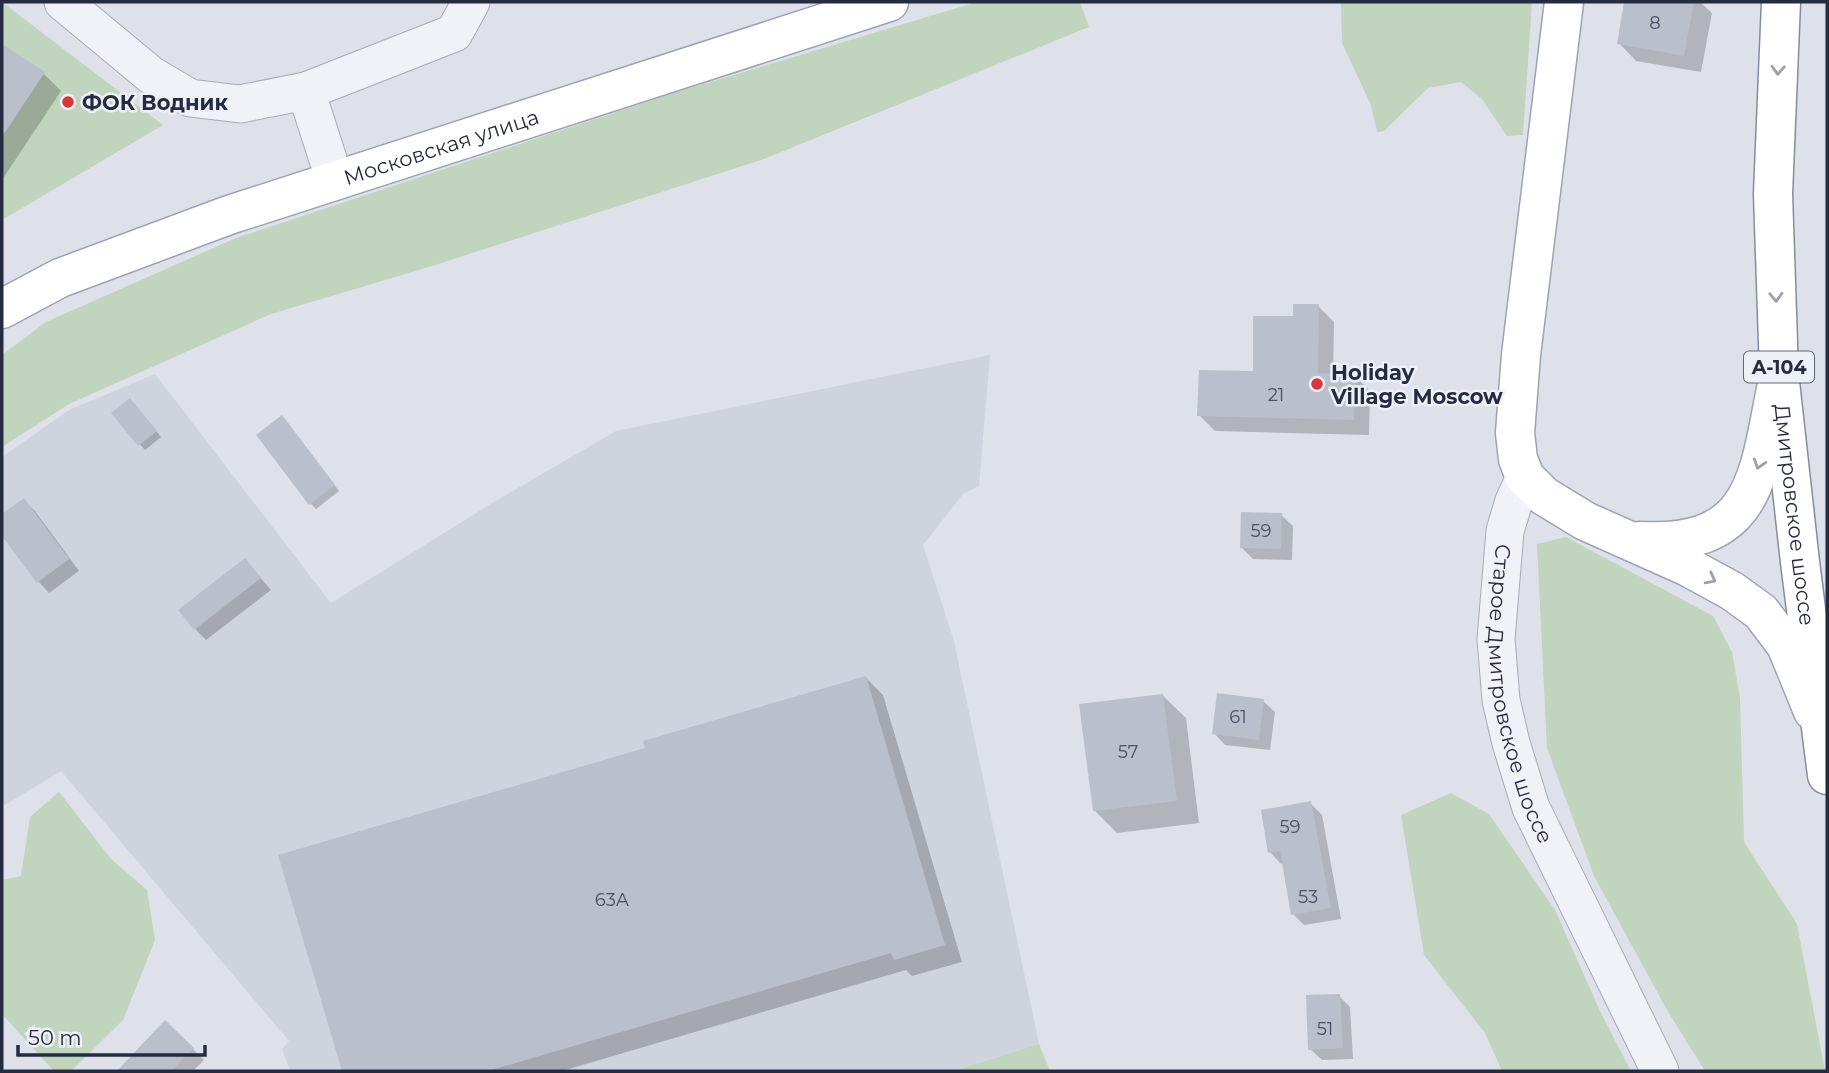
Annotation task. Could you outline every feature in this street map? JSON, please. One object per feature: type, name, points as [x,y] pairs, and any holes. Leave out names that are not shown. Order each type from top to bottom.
[{"type":"main road","name":"Московская улица","points":[[2,309],[60,278],[229,215],[889,2]]},
{"type":"main road","points":[[1525,477],[1518,459],[1515,432],[1521,355],[1564,2]]},
{"type":"main road","name":"Дмитровское шоссе","points":[[1781,2],[1773,194],[1779,373],[1827,775]]},
{"type":"main road","name":"А-104","points":[[1627,540],[1660,542],[1693,539],[1719,528],[1737,513],[1751,490],[1762,457],[1779,373]]},
{"type":"main road","name":"А-104","points":[[1525,477],[1544,496],[1585,521],[1732,591],[1760,612],[1786,645],[1820,731]]},
{"type":"street","points":[[64,2],[151,75],[190,98],[240,104],[306,92],[454,33],[471,2]]},
{"type":"street","points":[[306,92],[335,181]]},
{"type":"street","name":"Старое Дмитровское шоссе","points":[[1525,477],[1514,500],[1505,531],[1496,639],[1501,700],[1531,808],[1661,1071]]},
{"type":"shaded area","points":[[990,355],[979,486],[963,494],[923,545],[954,641],[1039,1044],[952,1071],[290,1071],[282,1049],[289,1041],[61,771],[5,805],[2,803],[2,457],[69,410],[155,374],[331,603],[494,502],[616,431]]},
{"type":"green space","name":"ФОК Водник","points":[[2,2],[163,125],[2,220]]},
{"type":"green space","points":[[977,2],[1080,2],[1089,27],[764,159],[432,266],[271,314],[69,404],[2,447],[2,355],[46,322],[236,238],[674,93]]},
{"type":"green space","points":[[1341,2],[1532,2],[1523,135],[1507,136],[1482,99],[1461,82],[1428,88],[1384,131],[1377,132],[1371,105],[1342,43]]},
{"type":"green space","points":[[1566,537],[1713,616],[1732,652],[1740,698],[1744,842],[1797,924],[1825,1071],[1705,1071],[1667,1010],[1594,876],[1547,748],[1537,544]]},
{"type":"green space","points":[[59,792],[111,859],[147,890],[155,940],[123,1020],[71,1071],[54,1071],[2,1014],[2,880],[21,876],[30,817]]},
{"type":"green space","points":[[1451,793],[1489,814],[1555,910],[1600,1011],[1631,1071],[1502,1071],[1485,1033],[1424,955],[1401,815]]},
{"type":"green space","points":[[1039,1044],[1050,1071],[953,1071]]},
{"type":"building","points":[[1624,2],[1694,2],[1684,56],[1617,44]]},
{"type":"building","points":[[2,44],[45,72],[2,137]]},
{"type":"building","points":[[1293,304],[1319,304],[1318,373],[1356,374],[1354,420],[1197,416],[1199,370],[1253,371],[1253,316],[1293,316]]},
{"type":"building","points":[[130,398],[157,431],[138,446],[111,413]]},
{"type":"building","points":[[282,415],[335,485],[309,505],[256,435]]},
{"type":"building","points":[[24,498],[69,559],[37,583],[2,536],[2,514]]},
{"type":"building","points":[[1241,512],[1282,513],[1281,549],[1240,548]]},
{"type":"building","points":[[245,558],[261,578],[194,630],[178,610]]},
{"type":"building","points":[[866,676],[945,945],[894,960],[891,953],[488,1071],[342,1071],[278,855],[645,748],[643,741]]},
{"type":"building","points":[[1217,693],[1264,699],[1259,740],[1212,734]]},
{"type":"building","points":[[1163,694],[1177,801],[1093,811],[1079,704]]},
{"type":"building","points":[[1311,801],[1331,908],[1291,915],[1280,851],[1268,853],[1261,810]]},
{"type":"building","points":[[1340,994],[1343,1048],[1308,1050],[1306,995]]},
{"type":"building","points":[[165,1020],[194,1048],[171,1071],[117,1071]]},
{"type":"place","name":"ФОК Водник","points":[[68,102]]},
{"type":"place","name":"Holiday Village Moscow","points":[[1317,384]]}]
